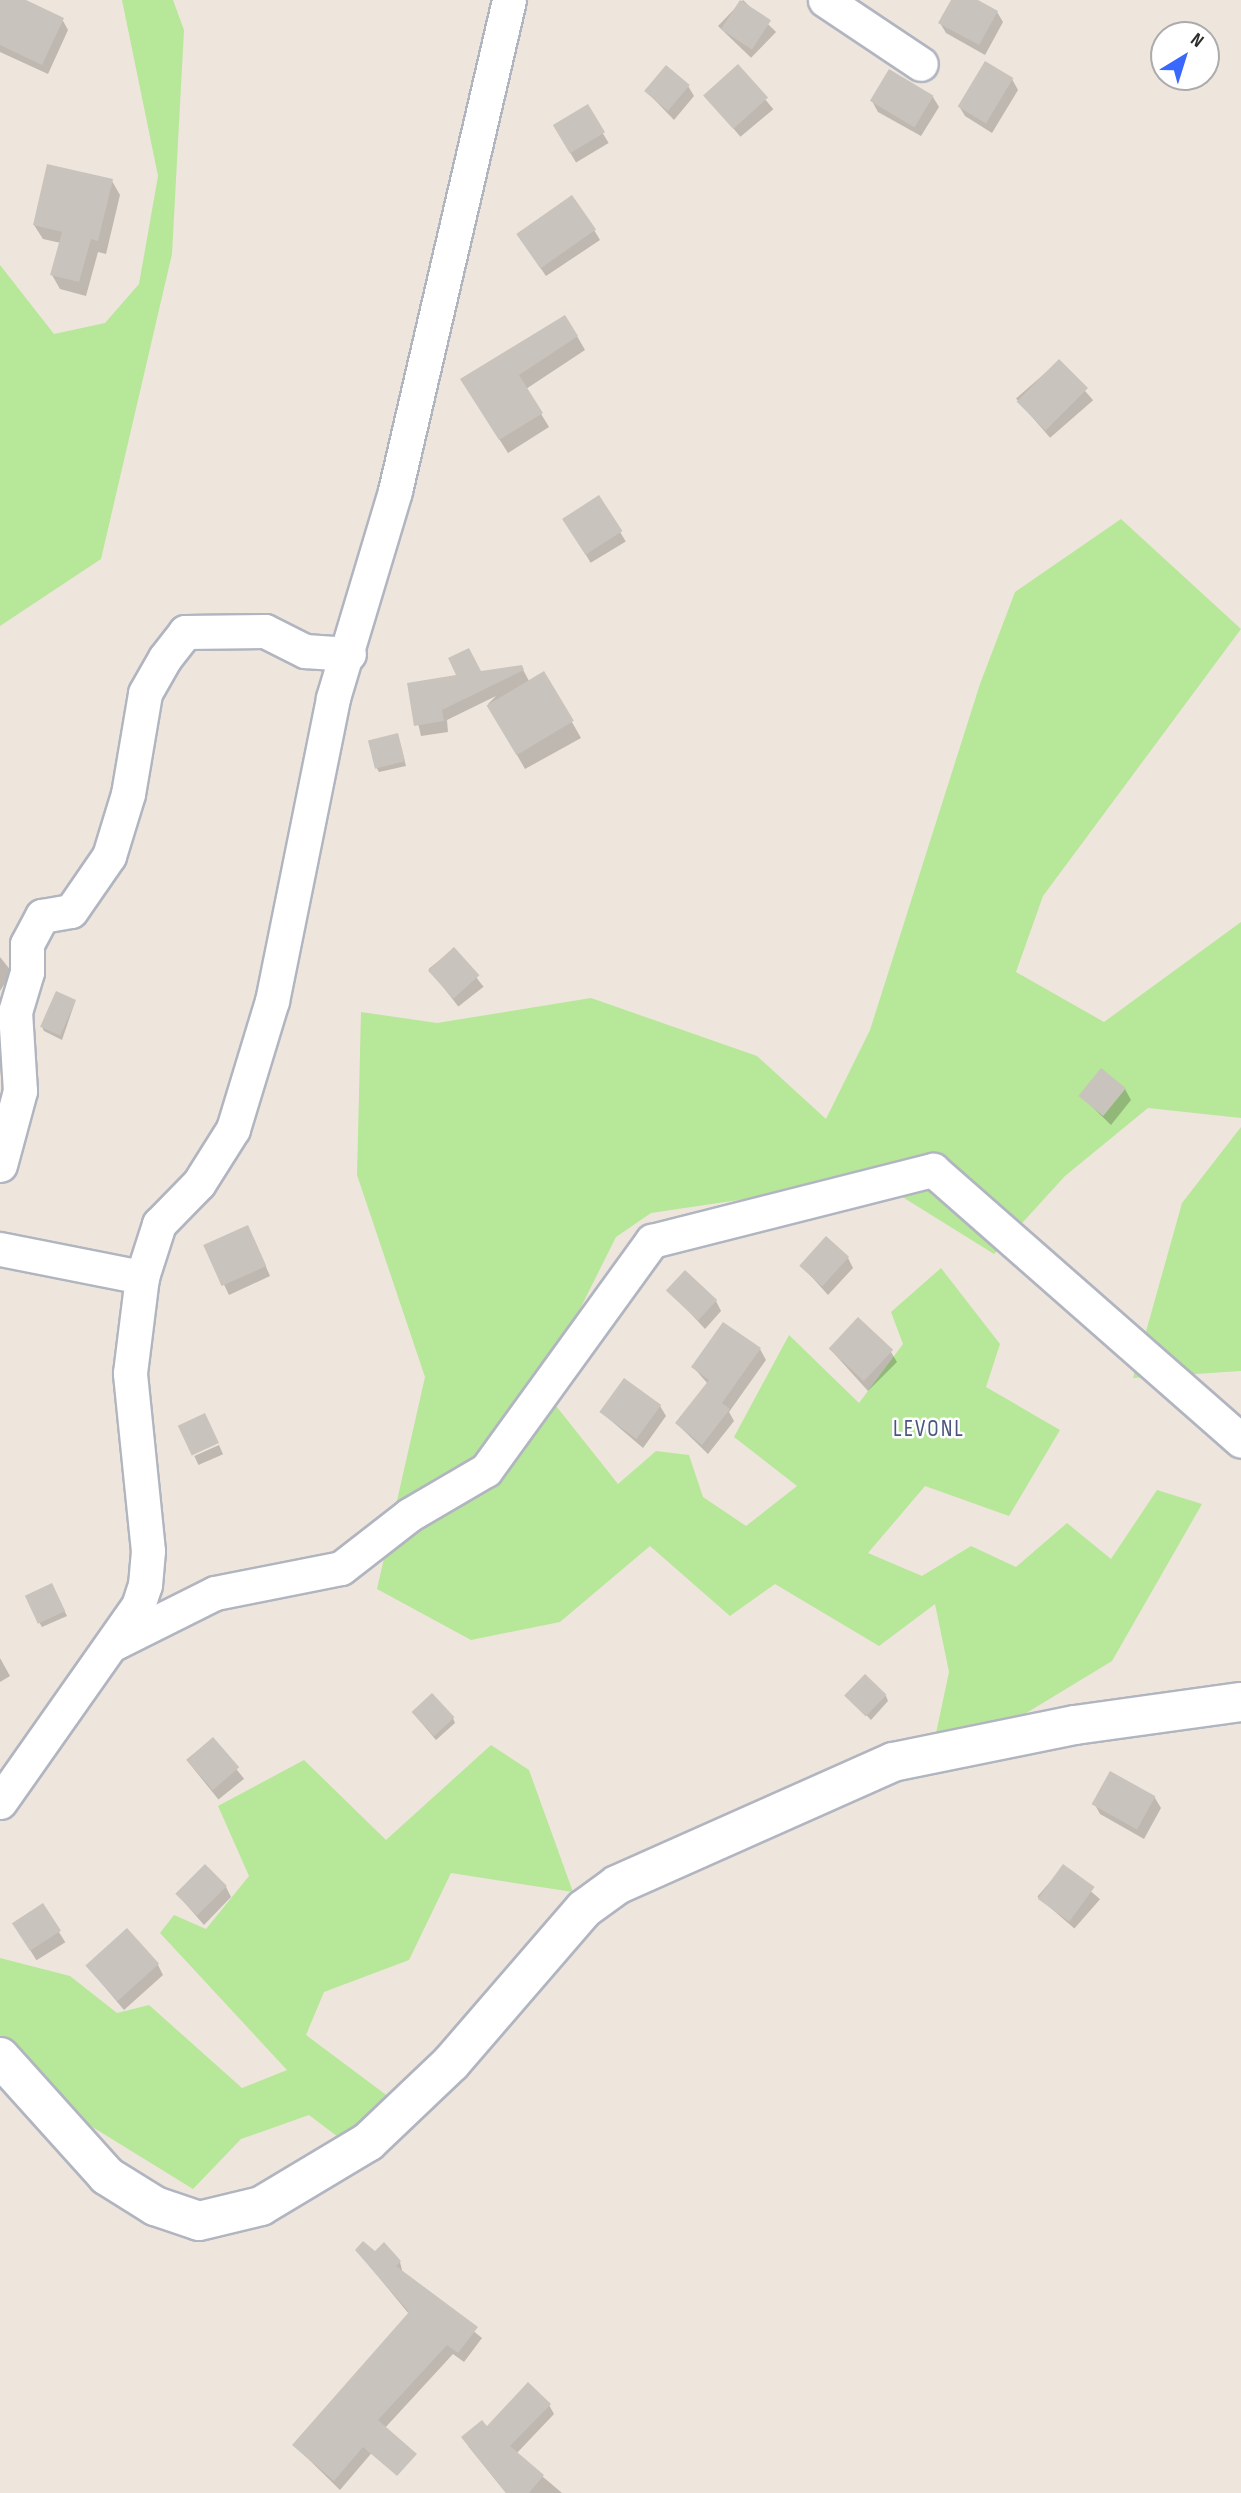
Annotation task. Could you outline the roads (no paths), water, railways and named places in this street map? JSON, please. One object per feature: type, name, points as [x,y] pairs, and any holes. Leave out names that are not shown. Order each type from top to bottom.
[{"type":"street","points":[[0,1802],[138,1606],[148,1551],[130,1373],[142,1277],[159,1224],[199,1183],[233,1129],[272,1001],[333,698],[349,654],[396,491],[509,0]]},
{"type":"street","points":[[825,0],[921,64]]},
{"type":"street","points":[[0,1165],[20,1091],[15,1012],[27,972],[27,944],[42,916],[71,911],[109,856],[128,794],[145,693],[165,658],[185,632],[265,631],[305,651],[349,654]]},
{"type":"street","points":[[109,1646],[215,1593],[341,1568],[409,1514],[486,1470],[652,1241],[933,1170],[1241,1441]]},
{"type":"street","points":[[0,1249],[142,1277]]},
{"type":"street","points":[[0,2057],[107,2176],[155,2206],[199,2221],[261,2206],[368,2142],[451,2063],[584,1909],[617,1885],[893,1762],[1062,1728],[1241,1702]]},
{"type":"district","name":"LEVONL","points":[[929,1429]]}]
